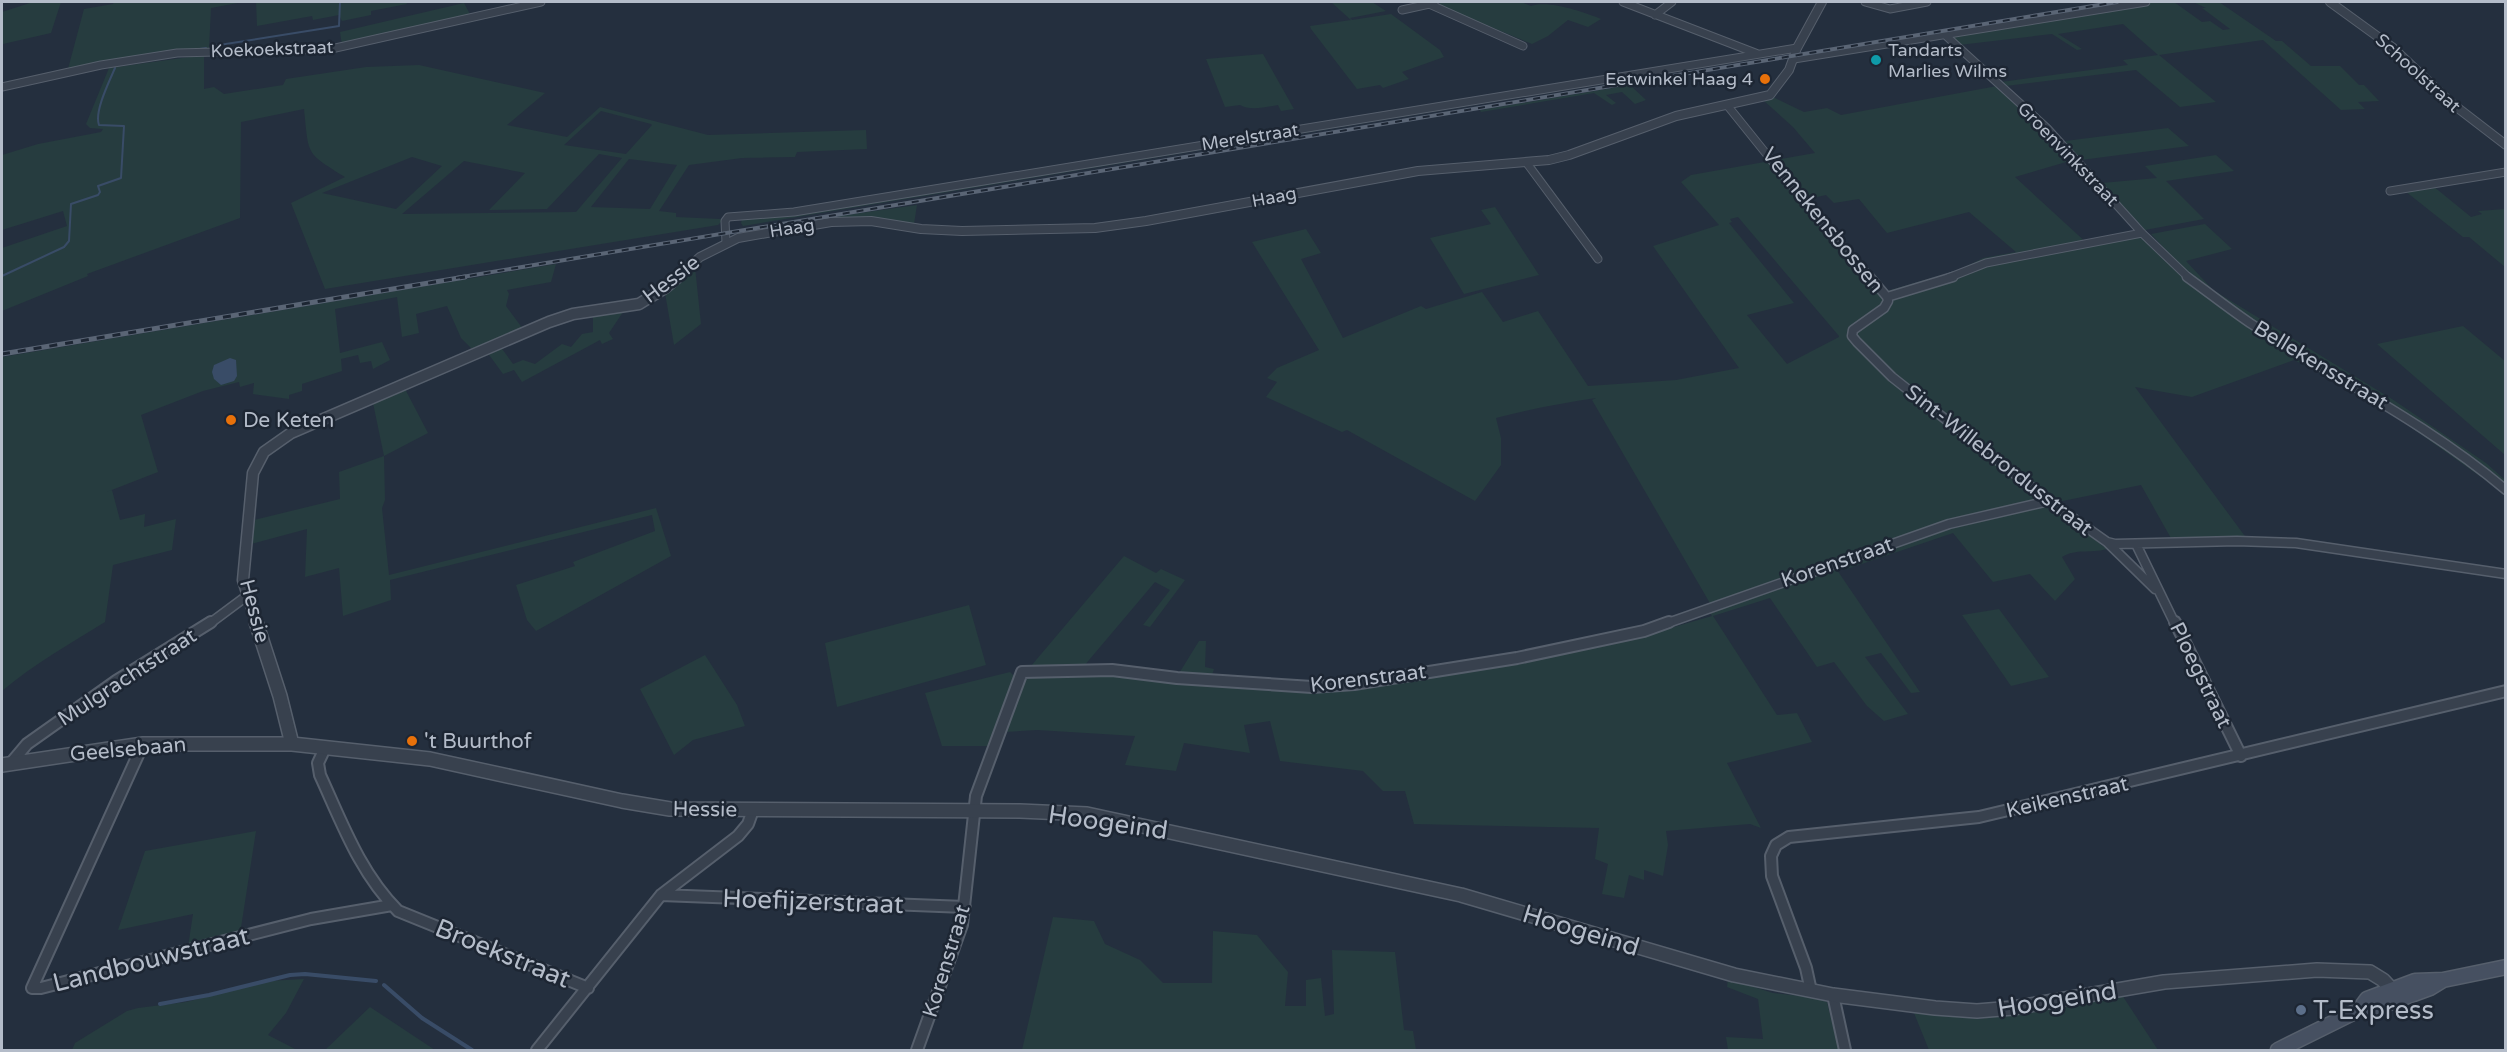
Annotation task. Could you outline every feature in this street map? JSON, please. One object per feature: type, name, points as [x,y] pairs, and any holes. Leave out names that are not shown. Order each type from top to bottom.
[{"type":"main road","points":[[2278,1050],[2359,1010],[2374,1008],[2396,994],[2430,988],[2443,980],[2505,967]]},
{"type":"street","name":"Koekoekstraat","points":[[2,87],[84,68],[191,52],[302,52],[331,49],[541,2]]},
{"type":"street","points":[[1623,2],[1760,55]]},
{"type":"street","points":[[1655,15],[1672,2]]},
{"type":"street","name":"Haag","points":[[726,243],[752,235],[843,221],[871,221],[921,229],[962,231],[1095,228],[1146,221],[1418,171],[1526,162],[1569,155],[1676,116],[1770,95],[1789,70],[1797,48],[1822,2]]},
{"type":"street","points":[[1865,2],[1890,9],[1927,2]]},
{"type":"street","points":[[1794,59],[2146,2]]},
{"type":"street","name":"Schoolstraat","points":[[2330,2],[2392,46],[2456,108],[2505,145]]},
{"type":"street","points":[[1402,10],[1433,3],[1523,46]]},
{"type":"street","name":"Groenvinkstraat","points":[[1944,34],[2047,128],[2142,233]]},
{"type":"street","name":"Merelstraat","points":[[726,243],[725,221],[728,217],[794,212],[1797,48]]},
{"type":"street","name":"Vennekensbossen","points":[[1727,105],[1813,212],[1887,297],[1953,277],[1986,263],[2142,233]]},
{"type":"street","points":[[1526,162],[1598,259]]},
{"type":"street","points":[[2390,191],[2505,172]]},
{"type":"street","name":"Bellekensstraat","points":[[2142,233],[2174,265],[2217,300],[2401,414],[2486,473],[2505,490]]},
{"type":"street","name":"Hessie","points":[[726,243],[700,256],[665,288],[639,304],[617,309],[583,312],[549,322],[278,440],[264,452],[253,473],[243,580],[280,696],[292,744],[450,763],[651,807],[753,810]]},
{"type":"street","name":"Sint-Willebrordusstraat","points":[[1887,297],[1888,301],[1884,308],[1853,330],[1852,336],[1857,342],[1892,377],[2049,501],[2107,542],[2136,544],[2237,541],[2296,543],[2505,574]]},
{"type":"street","name":"Korenstraat","points":[[917,1050],[955,945],[965,907],[976,796],[1022,672],[1112,670],[1208,681],[1320,687],[1354,684],[1516,658],[1644,631],[1949,524],[2049,501]]},
{"type":"street","name":"Ploegstraat","points":[[2107,542],[2160,594]]},
{"type":"street","name":"Ploegstraat","points":[[2136,544],[2241,756]]},
{"type":"street","name":"Mulgrachtstraat","points":[[6,764],[27,744],[116,681],[206,626],[234,603],[248,595]]},
{"type":"street","name":"Keikenstraat","points":[[1811,991],[1806,968],[1772,876],[1771,856],[1776,845],[1788,837],[1979,817],[2505,692]]},
{"type":"street","name":"Geelsebaan","points":[[6,764],[143,744],[292,744]]},
{"type":"street","name":"Landbouwstraat","points":[[143,744],[32,988],[41,988],[301,922],[392,905]]},
{"type":"street","name":"Broekstraat","points":[[325,748],[318,763],[320,775],[374,886],[392,905],[398,910],[588,988],[660,895],[738,836],[748,824],[753,810]]},
{"type":"street","name":"Hoogeind","points":[[753,810],[1076,813],[1163,829],[1461,895],[1734,975],[1833,995],[1935,1008],[1977,1011],[2013,1008],[2164,982],[2317,970],[2370,972],[2396,994]]},
{"type":"street","name":"Hoefijzerstraat","points":[[660,895],[965,907]]},
{"type":"street","points":[[537,1050],[588,988]]},
{"type":"street","points":[[1833,995],[1845,1050]]},
{"type":"green space","points":[[33,2],[61,2],[51,33],[3,44],[2,54],[2,12]]},
{"type":"green space","points":[[114,2],[243,2],[211,8],[209,49],[68,69],[84,9]]},
{"type":"green space","points":[[256,2],[406,2],[407,4],[371,11],[371,15],[342,21],[339,15],[313,20],[312,16],[257,26]]},
{"type":"green space","points":[[1331,2],[1372,2],[1386,11],[1350,18],[1352,20],[1391,14],[1440,50],[1444,57],[1402,72],[1409,79],[1383,88],[1380,85],[1357,89],[1310,26],[1351,20]]},
{"type":"green space","points":[[1440,2],[1521,2],[1531,6],[1547,5],[1566,8],[1601,19],[1588,27],[1568,20],[1548,36],[1532,44],[1440,6]]},
{"type":"green space","points":[[2155,2],[2174,2],[2202,22],[2210,21],[2223,30],[2230,29],[2202,8],[2206,8],[2193,2],[2219,2],[2276,41],[2282,41],[2311,66],[2340,66],[2359,85],[2364,85],[2379,101],[2358,102],[2365,109],[2341,110],[2263,40],[2159,55],[2216,102],[2180,107],[2136,70],[2006,86],[2001,82],[2128,65],[2123,60],[2158,55],[2123,24],[2058,34],[2082,49],[2077,50],[2052,34],[1959,45],[1951,36]]},
{"type":"green space","points":[[464,3],[471,16],[342,46],[340,32]]},
{"type":"green space","points":[[1263,54],[1294,109],[1281,111],[1278,105],[1258,108],[1240,105],[1225,107],[1206,59]]},
{"type":"green space","points":[[204,55],[204,89],[214,87],[224,94],[283,85],[286,79],[366,67],[419,65],[545,93],[507,125],[567,137],[600,107],[708,135],[866,130],[867,149],[797,152],[795,157],[742,158],[689,165],[659,211],[676,213],[676,217],[720,219],[722,221],[718,225],[325,289],[291,203],[345,177],[322,162],[311,151],[304,109],[241,122],[240,218],[87,274],[88,276],[2,311],[2,248],[67,226],[63,211],[2,230],[2,155],[38,144],[101,132],[103,129],[90,128],[86,124],[109,68]],"holes":[[[601,111],[652,125],[626,154],[564,145]],[[599,154],[622,158],[576,212],[402,214],[464,161],[525,173],[489,210],[547,209]],[[412,157],[442,166],[396,209],[322,193]],[[629,159],[677,165],[650,209],[591,207]]]},
{"type":"green space","points":[[1690,67],[1696,68],[743,226],[741,223],[742,219]]},
{"type":"green space","points":[[1630,85],[1646,100],[1635,104],[1622,92],[1606,95],[1616,103],[1612,105],[1594,93],[1481,112],[1480,110]]},
{"type":"green space","points":[[1997,86],[2073,160],[2015,177],[2090,246],[2141,236],[2167,262],[2177,262],[2151,234],[2205,224],[2232,249],[2186,261],[2213,290],[2392,399],[2486,463],[2505,480],[2505,494],[2395,416],[2397,415],[2345,385],[2294,360],[2192,397],[2135,387],[2247,539],[2172,540],[2141,485],[2048,504],[2107,549],[2073,553],[2062,557],[2075,579],[2055,601],[2030,574],[1993,582],[1953,533],[1844,570],[1840,565],[1948,528],[2051,500],[1914,400],[2039,499],[1955,518],[1711,605],[1592,400],[1596,398],[1546,406],[1496,418],[1501,438],[1501,465],[1475,501],[1347,430],[1342,432],[1266,397],[1277,382],[1267,378],[1277,368],[1319,350],[1252,242],[1306,229],[1321,253],[1301,259],[1343,338],[1421,306],[1426,309],[1482,292],[1503,322],[1538,311],[1588,386],[1676,380],[1739,368],[1653,246],[1719,225],[1681,182],[1691,175],[1815,153],[1793,127],[1763,100],[1773,97],[1804,112],[1827,108],[1841,115]],"holes":[[[1826,195],[1834,203],[1859,199],[1887,233],[1969,212],[2016,252],[1983,258],[1959,270],[1887,291],[1808,199]],[[1738,217],[1839,336],[1839,337],[1787,364],[1747,315],[1794,303],[1729,223],[1732,222],[1730,219]]]},
{"type":"green space","points":[[2168,128],[2189,146],[2081,160],[2065,141]]},
{"type":"green space","points":[[2216,155],[2234,171],[2166,181],[2204,219],[2145,230],[2102,183],[2157,178],[2145,166]]},
{"type":"green space","points":[[2433,186],[2471,217],[2482,214],[2478,211],[2505,209],[2505,267],[2469,237],[2463,237],[2405,191]]},
{"type":"green space","points":[[917,205],[914,224],[839,219],[839,216]]},
{"type":"green space","points":[[1495,207],[1539,275],[1464,294],[1430,238],[1491,224],[1481,210]]},
{"type":"green space","points":[[556,264],[551,282],[507,290],[509,294],[506,306],[523,329],[474,351],[461,338],[447,306],[416,314],[419,333],[402,337],[397,297],[335,309],[340,353],[382,342],[390,360],[373,369],[371,361],[360,363],[358,355],[341,359],[342,371],[302,384],[302,391],[289,395],[289,399],[253,394],[254,383],[240,387],[239,382],[203,391],[141,415],[158,472],[104,493],[112,490],[120,520],[145,514],[144,527],[176,519],[172,550],[113,565],[105,622],[39,664],[2,691],[2,357]]},
{"type":"green space","points":[[695,267],[701,324],[674,345],[665,293]]},
{"type":"green space","points":[[623,312],[609,333],[613,339],[602,344],[600,340],[522,382],[514,370],[503,374],[487,352],[500,346],[513,364],[523,360],[535,364],[562,344],[571,347],[582,334],[593,332],[593,314]]},
{"type":"green space","points":[[2463,326],[2505,361],[2505,455],[2377,344]]},
{"type":"green space","points":[[404,387],[428,433],[384,456],[373,403],[370,402]]},
{"type":"green space","points":[[384,456],[385,500],[382,508],[389,575],[656,508],[671,556],[536,631],[527,620],[516,585],[575,566],[573,562],[655,531],[652,515],[390,580],[391,600],[343,616],[339,568],[305,577],[307,529],[251,544],[254,520],[340,499],[339,472]]},
{"type":"green space","points":[[1124,556],[1156,573],[1161,569],[1185,580],[1150,627],[1143,625],[1170,590],[1155,582],[1084,666],[1031,666]]},
{"type":"green space","points":[[1835,567],[1920,692],[1911,693],[1881,653],[1865,657],[1908,714],[1884,721],[1867,706],[1834,662],[1817,667],[1770,598],[1713,616],[1777,715],[1797,713],[1812,742],[1727,763],[1761,828],[1750,824],[1666,831],[1668,845],[1663,876],[1644,870],[1644,880],[1629,875],[1624,898],[1602,894],[1608,864],[1595,859],[1599,828],[1414,824],[1405,791],[1383,791],[1363,771],[1280,761],[1270,721],[1244,725],[1250,753],[1184,743],[1176,771],[1125,765],[1135,736],[1037,730],[1004,732],[1020,685],[1031,676],[1178,675],[1199,641],[1206,641],[1205,667],[1214,669],[1209,684],[1307,693],[1357,690],[1615,644],[1712,616],[1710,613]]},
{"type":"green space","points":[[969,605],[986,665],[837,707],[825,643]]},
{"type":"green space","points":[[1999,609],[2049,677],[2011,686],[1962,615]]},
{"type":"green space","points":[[705,655],[737,705],[745,726],[693,740],[674,755],[640,689]]},
{"type":"green space","points":[[1010,672],[1014,676],[991,746],[942,746],[925,693]]},
{"type":"green space","points":[[256,831],[240,934],[188,947],[193,914],[118,930],[145,851]]},
{"type":"green space","points":[[1053,917],[1094,921],[1105,944],[1140,960],[1163,983],[1212,983],[1213,931],[1257,935],[1288,972],[1285,1006],[1306,1006],[1306,980],[1321,978],[1325,1016],[1334,1014],[1332,950],[1395,952],[1404,1030],[1413,1031],[1416,1050],[1022,1050]]},
{"type":"green space","points":[[304,979],[286,1013],[268,1035],[297,1050],[72,1050],[75,1043],[127,1011],[186,1002],[268,981]]},
{"type":"green space","points":[[1728,979],[1773,993],[1818,998],[1827,1002],[1839,1050],[1728,1050],[1726,1037],[1763,1039],[1758,999],[1727,987]]},
{"type":"green space","points":[[2122,995],[2158,1050],[1929,1050],[1914,1013],[1980,1019]]},
{"type":"green space","points":[[370,1007],[435,1050],[325,1050]]},
{"type":"water","points":[[230,358],[236,360],[237,376],[234,381],[221,385],[214,379],[212,372],[214,365]]},
{"type":"waterway","points":[[213,46],[339,26],[340,2]]},
{"type":"waterway","points":[[193,50],[206,48]]},
{"type":"waterway","points":[[2,276],[64,247],[69,241],[71,204],[98,195],[100,192],[98,186],[121,178],[124,126],[99,125],[98,119],[103,97],[115,68]]},
{"type":"waterway","points":[[160,1004],[209,995],[290,975],[305,974],[376,981]]},
{"type":"waterway","points":[[384,985],[422,1018],[472,1050]]},
{"type":"railway","points":[[456,278],[2117,2]]},
{"type":"railway","points":[[2,354],[465,277]]},
{"type":"place","name":"Tandarts Marlies Wilms","points":[[1876,60]]},
{"type":"place","name":"Eetwinkel Haag 4","points":[[1765,79]]},
{"type":"place","name":"De Keten","points":[[231,420]]},
{"type":"place","name":"'t Buurthof","points":[[412,741]]},
{"type":"place","name":"T-Express","points":[[2301,1010]]}]
